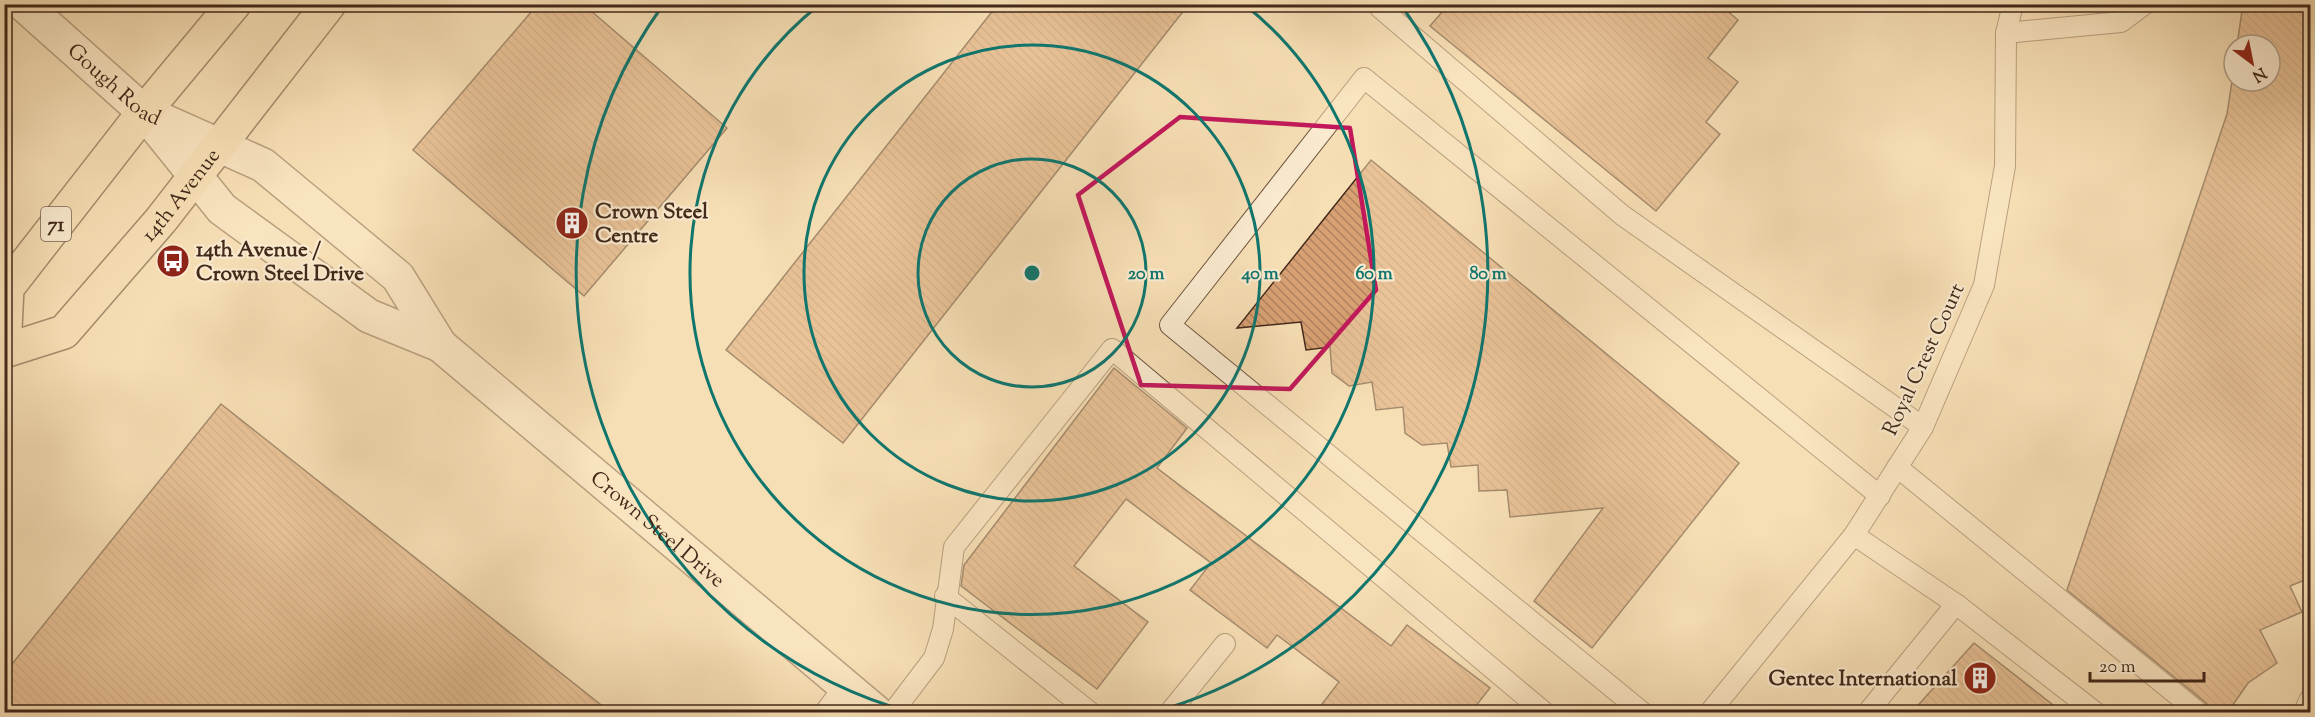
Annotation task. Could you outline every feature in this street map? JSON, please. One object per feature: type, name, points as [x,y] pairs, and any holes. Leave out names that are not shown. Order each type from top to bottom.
[{"type":"main road","name":"14th Avenue","points":[[234,4],[144,112],[7,288],[4,350],[64,333],[161,220],[329,4]]},
{"type":"street","name":"Gough Road","points":[[23,4],[144,112],[219,145]]},
{"type":"street","name":"Crown Steel Drive","points":[[144,112],[222,209],[369,316],[440,345],[876,712]]},
{"type":"street","name":"Crown Steel Drive","points":[[219,145],[263,165],[399,277],[440,345]]},
{"type":"lane","points":[[1383,4],[1380,8],[1622,215],[1923,428]]},
{"type":"lane","name":"Royal Crest Court","points":[[1710,712],[1854,535],[1923,428],[1984,285],[2005,166],[2006,33],[2013,4]]},
{"type":"lane","points":[[2006,33],[2121,22],[2145,4]]},
{"type":"lane","points":[[1641,712],[1170,324],[1364,78],[1880,496]]},
{"type":"lane","points":[[893,712],[934,658],[943,629],[945,596],[954,546],[1112,350],[1531,708]]},
{"type":"lane","points":[[1897,467],[2198,712]]},
{"type":"lane","points":[[1854,535],[1956,604],[2095,712]]},
{"type":"lane","points":[[945,596],[1090,712]]},
{"type":"lane","points":[[1868,712],[1956,604]]},
{"type":"lane","points":[[1170,712],[1225,644]]},
{"type":"lane","points":[[825,712],[844,687]]},
{"type":"lane","points":[[2304,712],[2310,699]]},
{"type":"highlighted area","points":[[1180,117],[1350,128],[1376,290],[1290,389],[1141,385],[1078,195]]},
{"type":"building","name":"Crown Steel Centre","points":[[538,4],[583,4],[727,128],[584,296],[413,150]]},
{"type":"building","points":[[998,4],[1189,4],[843,443],[726,350]]},
{"type":"building","points":[[1449,4],[1719,4],[1738,20],[1708,58],[1738,82],[1706,122],[1720,134],[1656,211],[1430,26]]},
{"type":"building","points":[[2243,4],[2310,4],[2310,578],[2290,586],[2302,612],[2260,630],[2277,663],[2248,683],[2228,712],[2213,712],[2206,703],[2067,590],[2227,114],[2230,93],[2282,93],[2282,33],[2239,33]]},
{"type":"building","points":[[1371,160],[1739,463],[1592,648],[1534,601],[1603,508],[1510,517],[1507,490],[1479,491],[1478,465],[1451,467],[1447,443],[1422,445],[1405,433],[1403,407],[1376,410],[1372,382],[1349,386],[1332,373],[1330,347],[1306,350],[1301,322],[1237,328]]},
{"type":"building","points":[[1114,368],[1187,428],[1157,468],[1391,646],[1407,625],[1490,688],[1471,712],[1316,712],[1339,682],[1277,635],[1267,648],[1190,590],[1211,563],[1126,499],[1074,566],[1148,622],[1097,689],[961,586],[964,565]]},
{"type":"building","points":[[221,404],[610,712],[4,712],[4,674]]},
{"type":"building","name":"Gentec International","points":[[1974,643],[2062,712],[1912,712]]},
{"type":"place","name":"Crown Steel Centre","points":[[572,223]]},
{"type":"place","name":"14th Avenue / Crown Steel Drive","points":[[173,261]]},
{"type":"place","name":"Gentec International","points":[[1980,678]]}]
